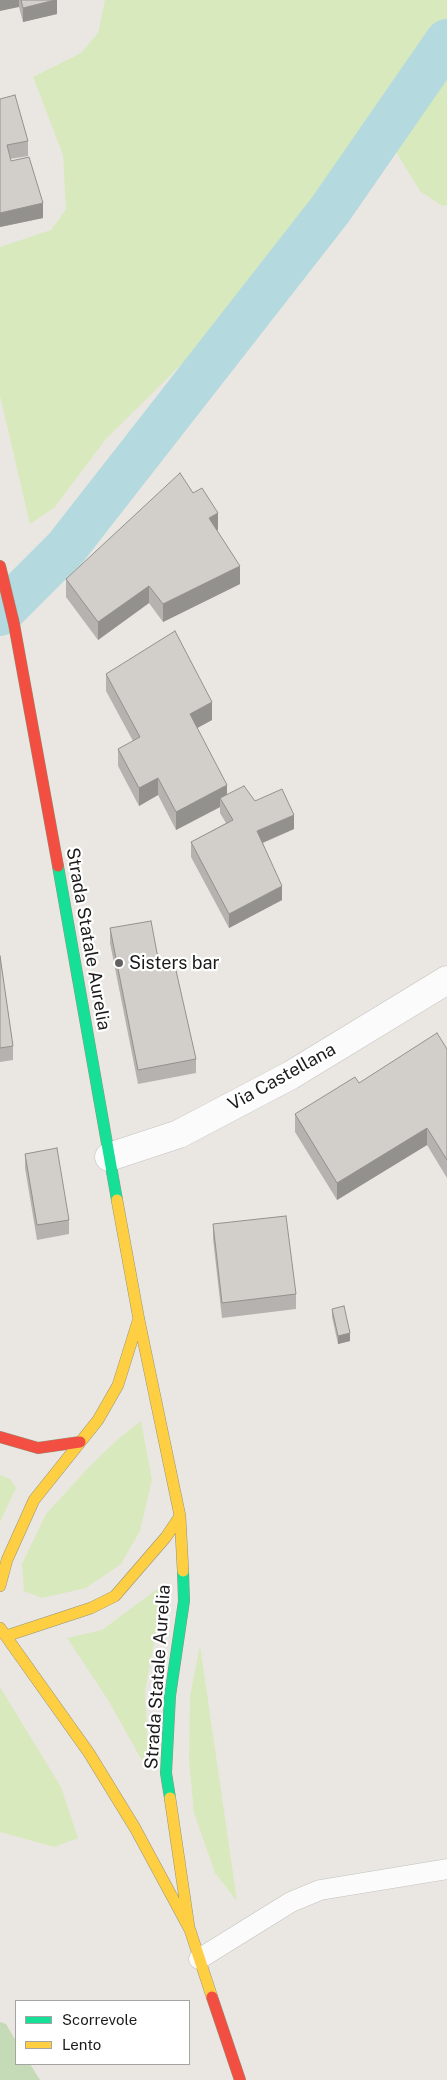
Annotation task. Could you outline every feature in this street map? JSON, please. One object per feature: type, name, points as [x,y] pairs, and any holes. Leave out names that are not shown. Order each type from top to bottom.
[{"type":"main road","name":"Strada Statale Aurelia","points":[[0,566],[14,624],[139,1320],[180,1516],[184,1602],[170,1696],[166,1773],[190,1930],[240,2080]]},
{"type":"main road","name":"Strada Statale Aurelia","points":[[0,1586],[7,1560],[34,1500],[98,1420],[118,1385],[139,1320]]},
{"type":"main road","points":[[0,1437],[38,1448],[80,1442]]},
{"type":"main road","name":"Strada Statale Aurelia","points":[[180,1516],[166,1537],[115,1596],[91,1608],[3,1632],[89,1753],[135,1828],[190,1930]]},
{"type":"street","name":"Via Castellana","points":[[109,1157],[187,1130],[291,1075],[447,980]]},
{"type":"lane","points":[[199,1959],[291,1902],[320,1890],[447,1869]]},
{"type":"green space","points":[[105,0],[447,0],[447,205],[442,206],[420,191],[377,121],[205,341],[106,439],[54,508],[30,524],[0,396],[0,247],[51,230],[66,209],[63,155],[33,77],[81,53],[98,33]]},
{"type":"green space","points":[[141,1421],[152,1480],[140,1531],[121,1564],[86,1588],[42,1598],[24,1591],[22,1564],[46,1514],[88,1468],[118,1439]]},
{"type":"green space","points":[[0,1475],[10,1479],[16,1488],[0,1522]]},
{"type":"green space","points":[[165,1583],[145,1691],[149,1773],[108,1700],[67,1638],[102,1630]]},
{"type":"green space","points":[[200,1645],[237,1901],[215,1873],[194,1813],[189,1761],[190,1696]]},
{"type":"green space","points":[[0,1687],[61,1787],[78,1838],[54,1847],[0,1832]]},
{"type":"green space","points":[[0,2022],[6,2024],[15,2039],[15,2065],[31,2065],[40,2080],[0,2080]]},
{"type":"building","points":[[21,0],[55,0],[23,8]]},
{"type":"building","points":[[15,95],[28,141],[7,145],[11,161],[29,157],[43,203],[0,213],[0,99]]},
{"type":"building","points":[[180,473],[193,493],[202,488],[218,513],[209,518],[240,566],[163,604],[149,586],[98,622],[66,579]]},
{"type":"building","points":[[175,631],[212,702],[190,714],[227,785],[176,812],[158,778],[139,788],[118,749],[140,737],[106,674]]},
{"type":"building","points":[[244,786],[255,801],[282,789],[294,815],[257,831],[282,886],[229,914],[191,842],[233,820],[220,798]]},
{"type":"building","points":[[151,921],[160,969],[175,966],[196,1059],[138,1070],[110,928]]},
{"type":"building","points":[[0,956],[13,1046],[0,1048]]},
{"type":"building","points":[[437,1033],[447,1049],[447,1160],[427,1128],[337,1183],[295,1114],[355,1077],[359,1083]]},
{"type":"building","points":[[57,1148],[69,1220],[37,1225],[25,1154]]},
{"type":"building","points":[[286,1216],[296,1294],[222,1303],[213,1224]]},
{"type":"building","points":[[344,1306],[350,1333],[338,1336],[332,1309]]},
{"type":"waterway","points":[[0,614],[66,548],[330,210],[447,41]]},
{"type":"traffic: fast","points":[[58,866],[117,1200]]},
{"type":"traffic: fast","points":[[170,1798],[166,1773],[170,1696],[184,1601],[183,1571]]},
{"type":"traffic: slow","points":[[117,1200],[139,1320],[180,1516],[183,1571]]},
{"type":"traffic: slow","points":[[0,1586],[7,1560],[34,1500],[98,1420],[118,1385],[138,1321]]},
{"type":"traffic: slow","points":[[6,1636],[91,1608],[115,1596],[166,1537],[180,1516]]},
{"type":"traffic: slow","points":[[0,1628],[89,1753],[135,1828],[190,1930],[212,1997]]},
{"type":"traffic: slow","points":[[170,1798],[189,1927]]},
{"type":"traffic: jam","points":[[0,566],[14,624],[58,866]]},
{"type":"traffic: jam","points":[[0,1437],[38,1448],[80,1442]]},
{"type":"traffic: jam","points":[[212,1997],[240,2080]]},
{"type":"place","name":"Sisters bar","points":[[119,963]]}]
